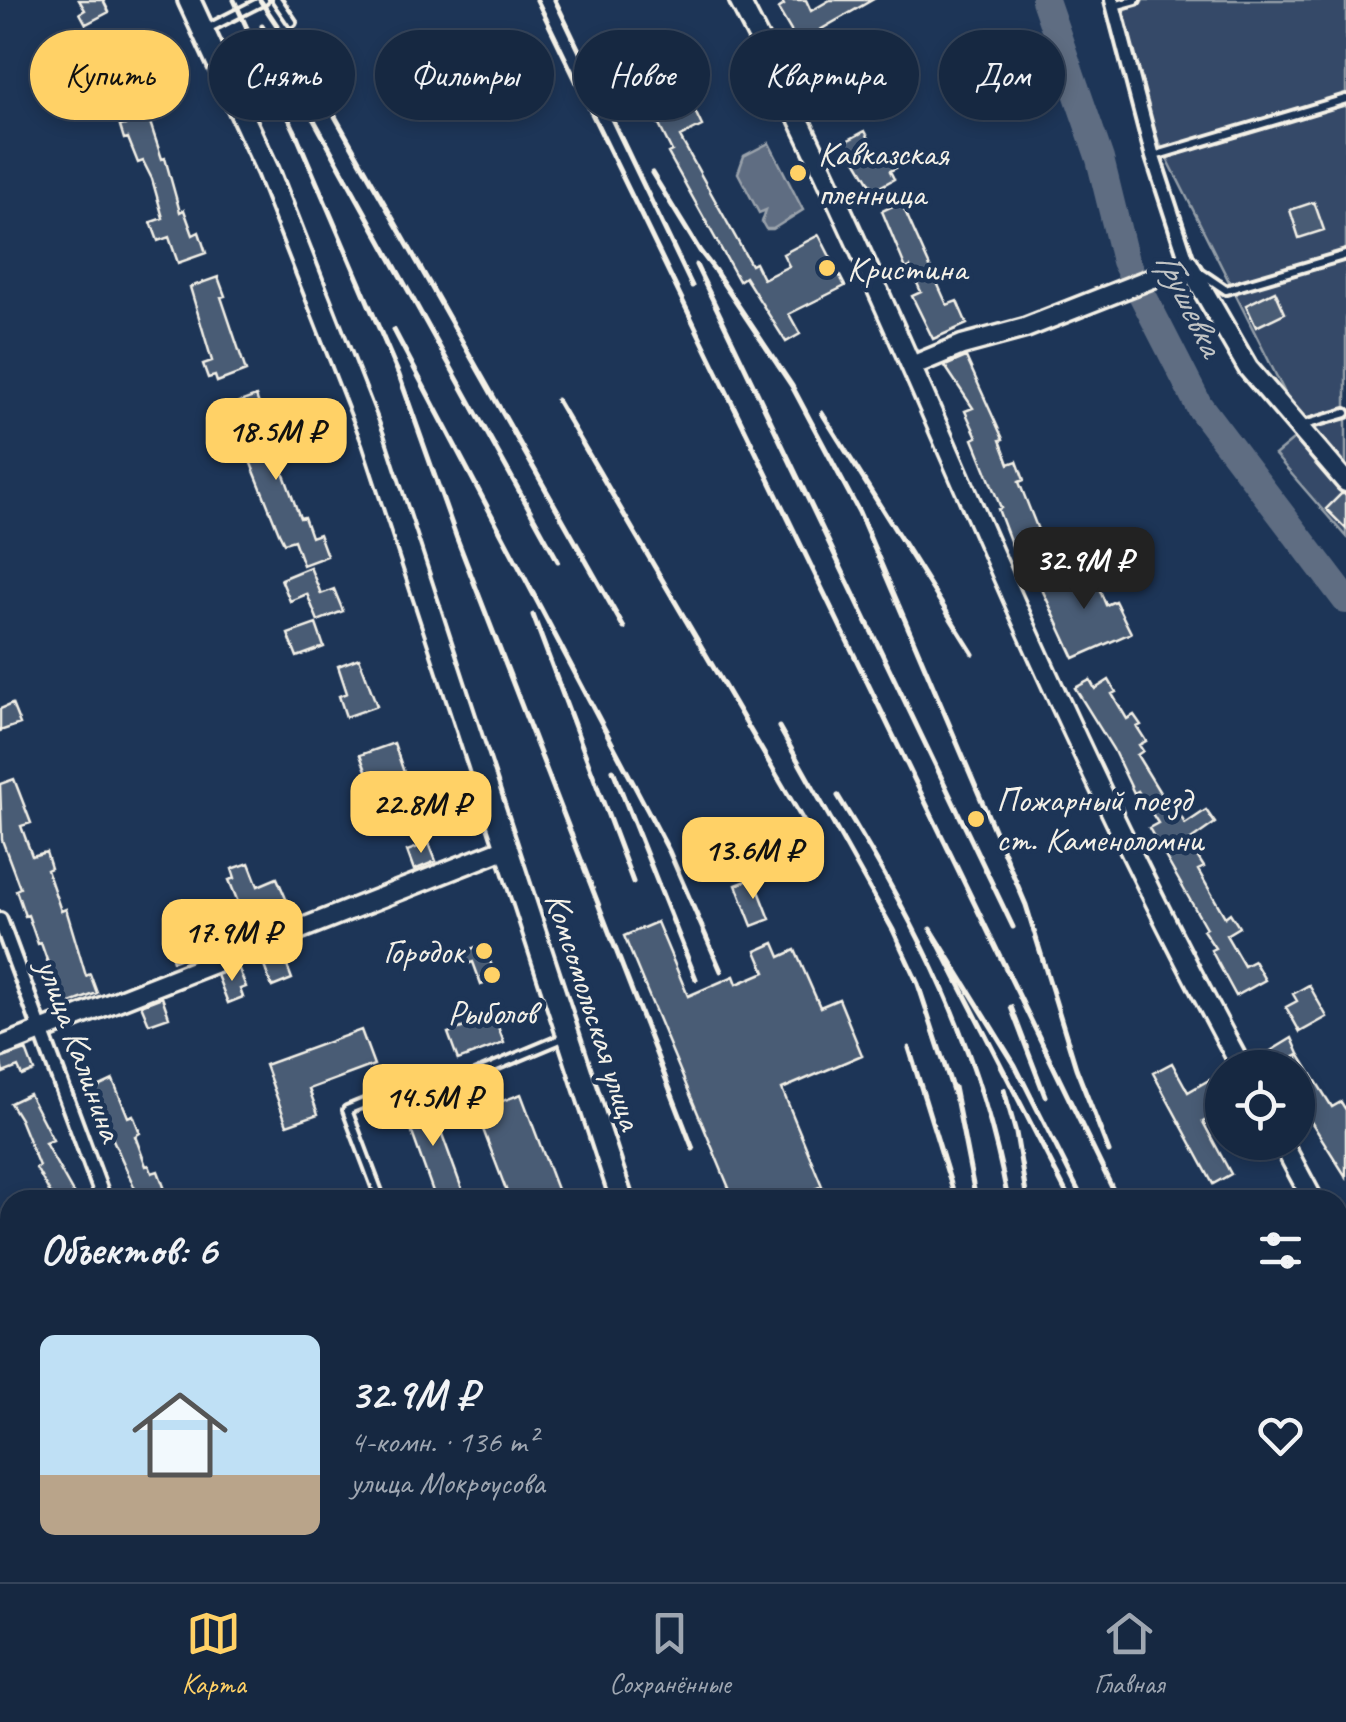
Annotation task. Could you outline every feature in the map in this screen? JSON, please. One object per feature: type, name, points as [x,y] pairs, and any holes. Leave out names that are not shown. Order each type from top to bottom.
[{"type":"main road","name":"Комсомольская улица","points":[[189,0],[268,171],[373,440],[619,1190]]},
{"type":"street","points":[[739,0],[914,366],[1022,620],[1152,898],[1232,1050]]},
{"type":"street","points":[[1113,3],[1153,157],[1188,264],[1248,368],[1346,482]]},
{"type":"street","points":[[914,366],[962,345],[1025,328],[1188,264]]},
{"type":"street","points":[[0,1047],[508,848]]},
{"type":"street","name":"улица Калинина","points":[[0,920],[100,1190]]},
{"type":"street","points":[[1292,1160],[1308,1190]]},
{"type":"lane","points":[[204,30],[264,0]]},
{"type":"lane","points":[[277,0],[292,22]]},
{"type":"lane","points":[[1113,3],[1136,0]]},
{"type":"lane","points":[[1153,157],[1346,99]]},
{"type":"lane","points":[[1188,264],[1226,290],[1346,254]]},
{"type":"lane","points":[[1298,427],[1346,413]]},
{"type":"lane","points":[[377,1190],[347,1110],[430,1076],[448,1086],[569,1036]]},
{"type":"shaded area","points":[[1115,0],[1346,0],[1346,537],[1275,455],[1310,426],[1293,409],[1158,140]]},
{"type":"shaded area","points":[[769,143],[803,210],[773,229],[766,229],[762,222],[766,210],[759,213],[738,173],[744,156]]},
{"type":"building","points":[[79,0],[103,0],[109,12],[86,24]]},
{"type":"building","points":[[781,0],[806,0],[811,11],[830,0],[872,0],[820,30],[790,30],[778,9],[784,5]]},
{"type":"building","points":[[123,120],[149,120],[180,212],[184,210],[193,235],[199,232],[206,253],[178,263],[169,237],[158,241],[151,222],[163,218],[152,179],[143,161],[138,163],[128,138],[124,139],[120,126],[125,125]]},
{"type":"building","points":[[656,120],[699,120],[702,126],[680,137],[751,265],[755,263],[763,279],[789,266],[783,254],[819,235],[845,286],[789,314],[800,334],[786,342],[745,277],[739,281],[668,153],[672,151]]},
{"type":"building","points":[[865,131],[880,159],[889,155],[896,168],[890,171],[894,179],[874,190],[845,142]]},
{"type":"building","points":[[901,202],[947,305],[957,301],[967,324],[933,339],[912,296],[921,292],[910,267],[906,269],[882,211]]},
{"type":"building","points":[[1314,202],[1324,230],[1299,238],[1290,210]]},
{"type":"building","points":[[218,277],[246,371],[217,382],[215,376],[208,378],[203,364],[212,361],[190,287]]},
{"type":"building","points":[[1275,291],[1285,313],[1256,327],[1246,305]]},
{"type":"building","points":[[966,357],[1003,439],[1000,440],[1009,464],[1017,461],[1024,480],[1019,482],[1048,555],[1020,567],[973,439],[977,437],[965,411],[973,408],[945,366]]},
{"type":"building","points":[[256,396],[267,427],[272,425],[281,451],[276,453],[300,518],[304,517],[311,537],[319,534],[327,556],[303,565],[294,540],[284,543],[279,533],[240,436],[248,434],[237,403]]},
{"type":"building","points":[[1346,494],[1346,529],[1326,509]]},
{"type":"building","points":[[1089,564],[1106,605],[1115,601],[1131,633],[1074,658],[1041,587]]},
{"type":"building","points":[[310,567],[321,594],[334,589],[343,611],[318,621],[307,594],[290,601],[281,579]]},
{"type":"building","points":[[316,624],[324,647],[297,657],[288,634]]},
{"type":"building","points":[[359,658],[377,706],[346,717],[339,696],[347,693],[338,666]]},
{"type":"building","points":[[1090,680],[1095,689],[1109,680],[1116,692],[1112,694],[1127,719],[1134,715],[1141,725],[1137,727],[1146,741],[1139,745],[1143,751],[1137,755],[1173,814],[1178,811],[1185,824],[1206,810],[1215,823],[1188,842],[1204,867],[1198,870],[1225,917],[1230,913],[1239,927],[1226,935],[1244,966],[1254,961],[1265,980],[1236,996],[1211,950],[1215,948],[1203,930],[1206,928],[1149,828],[1158,823],[1138,791],[1134,793],[1113,749],[1075,688]]},
{"type":"building","points":[[12,704],[20,724],[0,731],[0,709]]},
{"type":"building","points":[[394,743],[412,796],[407,798],[414,818],[390,832],[360,755]]},
{"type":"building","points":[[14,779],[31,823],[21,826],[32,856],[46,852],[51,868],[47,870],[61,911],[66,909],[86,976],[90,974],[97,993],[63,1006],[41,943],[38,944],[28,915],[25,916],[16,890],[20,888],[2,840],[0,784]]},
{"type":"building","points":[[429,843],[436,861],[414,870],[407,851]]},
{"type":"building","points":[[249,863],[258,886],[277,878],[291,910],[246,922],[229,880],[235,878],[232,869]]},
{"type":"building","points":[[754,878],[770,919],[752,926],[736,885]]},
{"type":"building","points":[[220,922],[227,941],[173,961],[167,939]]},
{"type":"building","points":[[657,922],[688,996],[734,976],[737,984],[765,972],[756,951],[774,943],[780,957],[795,950],[820,1007],[839,999],[862,1055],[782,1089],[822,1186],[813,1190],[730,1190],[624,936]]},
{"type":"building","points":[[484,944],[496,978],[481,984],[473,962],[467,964],[462,952]]},
{"type":"building","points":[[281,950],[292,979],[272,987],[261,958]]},
{"type":"building","points":[[238,967],[246,987],[240,989],[243,997],[228,1003],[217,975]]},
{"type":"building","points":[[1309,985],[1327,1017],[1300,1032],[1286,1007],[1297,1001],[1293,994]]},
{"type":"building","points":[[162,997],[169,1017],[149,1024],[141,1005]]},
{"type":"building","points":[[494,1016],[504,1043],[458,1060],[448,1033]]},
{"type":"building","points":[[361,1030],[374,1065],[309,1089],[318,1114],[287,1125],[265,1065]]},
{"type":"building","points":[[1292,1038],[1297,1050],[1272,1050]]},
{"type":"building","points":[[26,1050],[34,1071],[22,1076],[18,1067],[3,1073],[0,1059]]},
{"type":"building","points":[[1172,1063],[1188,1092],[1205,1082],[1205,1160],[1223,1160],[1231,1174],[1213,1184],[1153,1073]]},
{"type":"building","points":[[113,1080],[128,1117],[133,1115],[140,1133],[135,1136],[146,1166],[152,1173],[158,1171],[165,1190],[136,1190],[91,1090]]},
{"type":"building","points":[[1315,1080],[1332,1107],[1341,1102],[1346,1110],[1346,1177],[1315,1128]]},
{"type":"building","points":[[427,1093],[462,1190],[432,1190],[401,1102]]},
{"type":"building","points":[[29,1094],[53,1140],[45,1143],[71,1190],[48,1190],[10,1103]]},
{"type":"building","points":[[521,1094],[557,1190],[506,1190],[476,1111]]},
{"type":"waterway","name":"Грушевка","points":[[1045,0],[1100,159],[1125,261],[1199,406],[1346,600]]},
{"type":"railway","points":[[234,0],[298,138]]},
{"type":"railway","points":[[260,0],[319,88],[624,628]]},
{"type":"railway","points":[[537,0],[1113,1190]]},
{"type":"railway","points":[[555,0],[692,286]]},
{"type":"railway","points":[[262,26],[558,561]]},
{"type":"railway","points":[[294,129],[399,375],[456,536],[693,1149]]},
{"type":"railway","points":[[652,173],[717,273]]},
{"type":"railway","points":[[696,265],[1013,927]]},
{"type":"railway","points":[[715,271],[792,386],[859,512],[1026,905],[1076,1068],[1109,1152]]},
{"type":"railway","points":[[394,330],[669,851],[721,971]]},
{"type":"railway","points":[[557,400],[811,834]]},
{"type":"railway","points":[[822,413],[973,654]]},
{"type":"railway","points":[[533,615],[633,882]]},
{"type":"railway","points":[[779,727],[893,930],[918,984],[956,1100]]},
{"type":"railway","points":[[613,770],[696,979]]},
{"type":"railway","points":[[838,796],[895,893],[943,990],[981,1090],[1006,1190]]},
{"type":"railway","points":[[1065,1190],[931,929],[1015,1065],[1078,1190]]},
{"type":"railway","points":[[1011,1007],[1045,1096]]},
{"type":"railway","points":[[909,1048],[953,1190]]},
{"type":"railway","points":[[954,1087],[974,1190]]},
{"type":"railway","points":[[1004,1090],[1025,1190]]},
{"type":"place","name":"Кавказская пленница","points":[[798,173]]},
{"type":"place","name":"Кристина","points":[[827,268]]},
{"type":"place","name":"Пожарный поезд ст. Каменоломни","points":[[976,819]]},
{"type":"place","name":"Городок","points":[[484,951]]},
{"type":"place","name":"Рыболов","points":[[492,975]]}]
